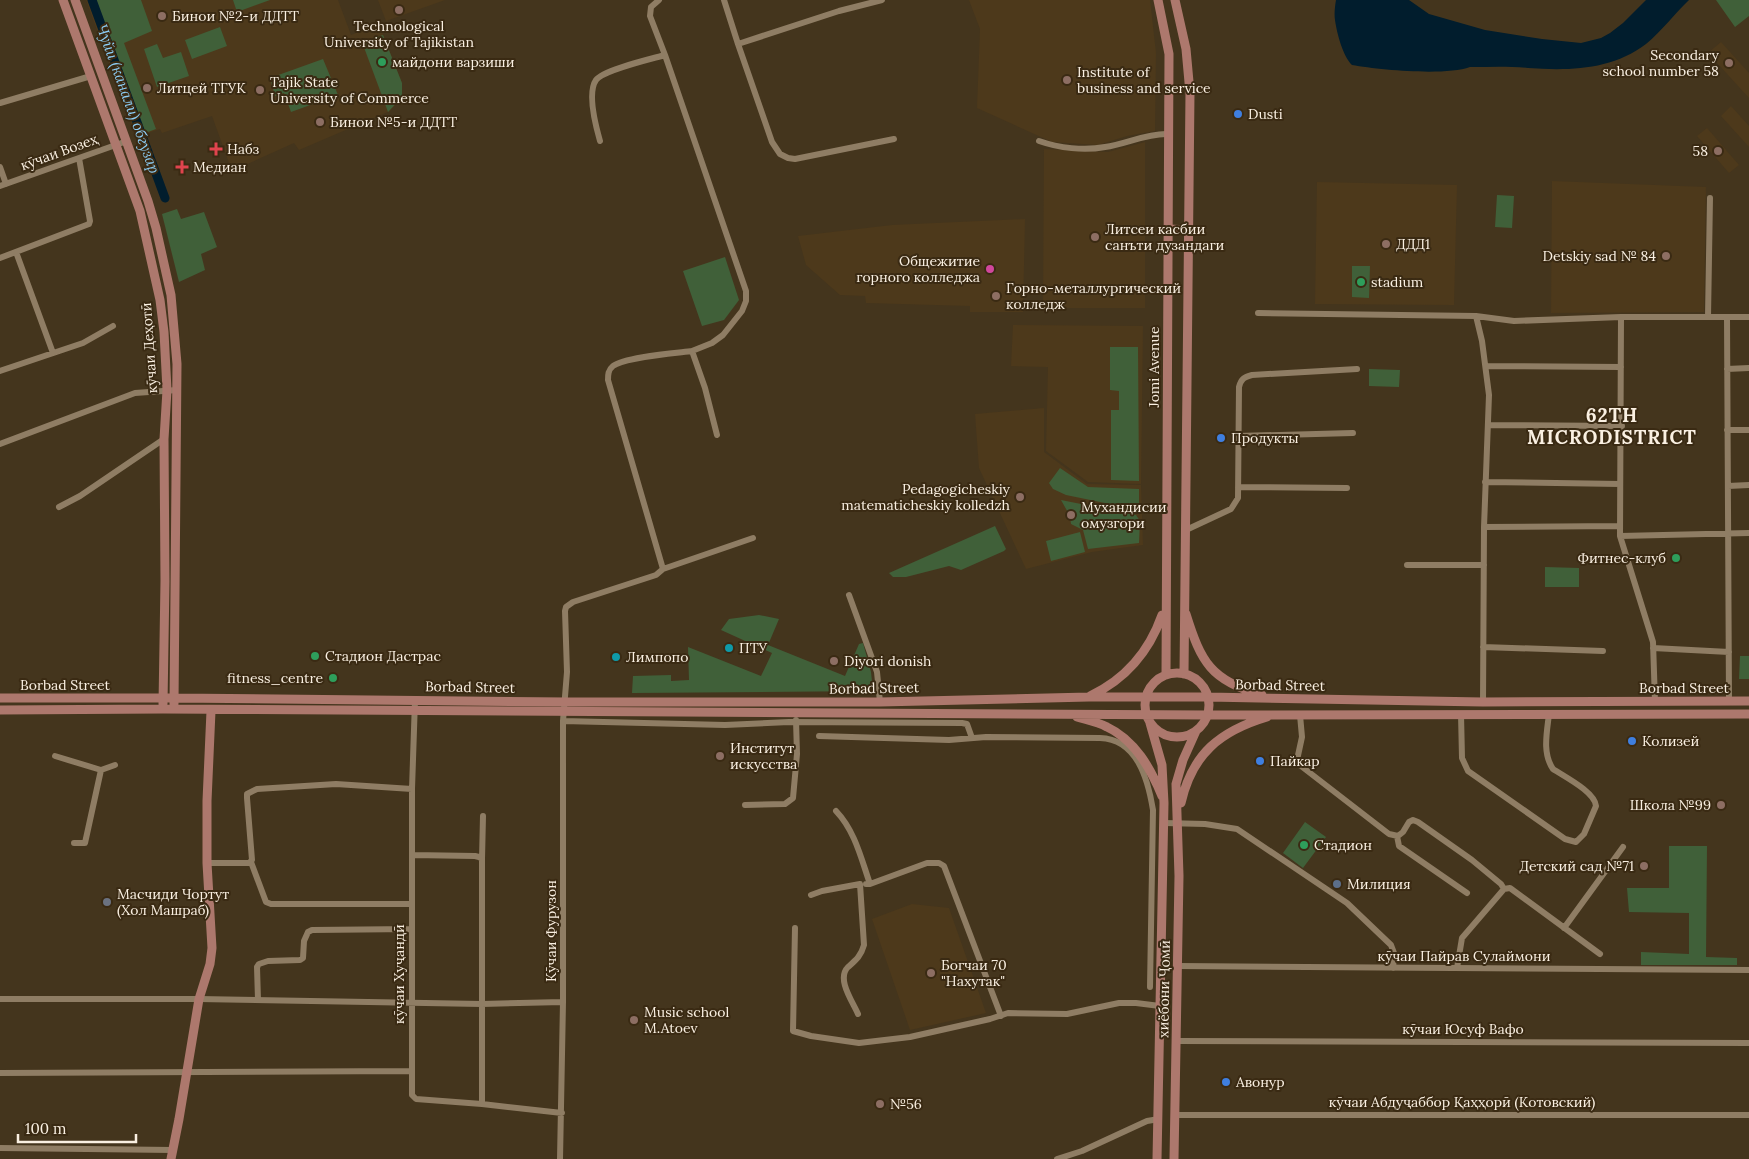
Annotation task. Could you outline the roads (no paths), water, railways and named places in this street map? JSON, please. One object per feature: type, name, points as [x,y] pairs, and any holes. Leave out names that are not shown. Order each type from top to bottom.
[{"type":"main road","name":"кӯчаи Деҳотӣ","points":[[63,0],[140,212],[158,292],[164,332],[167,390],[164,439],[166,581],[163,710]]},
{"type":"main road","name":"кӯчаи Деҳотӣ","points":[[75,0],[127,141],[156,228],[171,295],[175,327],[177,390],[174,710]]},
{"type":"main road","name":"Jomi Avenue","points":[[1158,0],[1169,54],[1166,675]]},
{"type":"main road","points":[[1175,0],[1189,70],[1184,674]]},
{"type":"main road","points":[[1169,229],[1189,230]]},
{"type":"main road","points":[[1184,606],[1197,646],[1209,666],[1228,682],[1244,690],[1275,698]]},
{"type":"main road","points":[[1089,697],[1109,686],[1134,666],[1151,642],[1165,608]]},
{"type":"main road","points":[[1146,714],[1146,698],[1150,688],[1157,680],[1166,675],[1184,674],[1192,678],[1200,683],[1208,697],[1207,715],[1203,724],[1187,736],[1177,738],[1167,736],[1150,723]]},
{"type":"main road","name":"Borbad Street","points":[[0,698],[880,702],[1089,697],[1208,697],[1483,702],[1749,701]]},
{"type":"main road","name":"Borbad Street","points":[[0,710],[415,711],[564,717],[796,718],[1067,714],[1749,714]]},
{"type":"main road","points":[[171,1159],[199,999],[210,964],[212,948],[207,863],[207,801],[211,710]]},
{"type":"main road","points":[[1067,714],[1106,726],[1114,735],[1123,737],[1143,763],[1164,803]]},
{"type":"main road","name":"хиёбони Ҷомӣ","points":[[1146,714],[1162,765],[1164,803],[1164,823],[1157,876],[1160,1006],[1157,1159]]},
{"type":"main road","points":[[1178,819],[1185,787],[1200,760],[1214,743],[1235,728],[1278,714]]},
{"type":"main road","points":[[1178,819],[1176,784],[1182,760],[1196,731]]},
{"type":"main road","name":"хиёбони Ҷомӣ","points":[[1174,1159],[1178,966],[1178,819]]},
{"type":"street","points":[[660,0],[651,7],[650,16],[746,291],[746,301],[742,311],[723,335],[712,343],[692,351],[615,364],[608,375],[610,389],[663,569],[753,538]]},
{"type":"street","points":[[724,0],[772,142],[780,154],[788,158],[808,157],[894,139]]},
{"type":"street","points":[[738,44],[882,0]]},
{"type":"street","points":[[600,141],[593,113],[593,86],[595,80],[607,72],[665,55]]},
{"type":"street","points":[[0,103],[91,76]]},
{"type":"street","points":[[1039,141],[1052,146],[1089,149],[1105,147],[1156,134],[1166,134]]},
{"type":"street","name":"кӯчаи Возеҳ","points":[[3,185],[127,141]]},
{"type":"street","points":[[0,258],[89,224],[78,158]]},
{"type":"street","points":[[0,167],[3,185]]},
{"type":"street","points":[[1708,317],[1710,198]]},
{"type":"street","points":[[16,252],[53,353]]},
{"type":"street","points":[[1258,312],[1476,316],[1514,321],[1749,317]]},
{"type":"street","points":[[1476,316],[1486,366],[1489,396],[1484,528],[1483,702]]},
{"type":"street","points":[[1727,317],[1729,701]]},
{"type":"street","points":[[1621,318],[1620,536],[1653,642],[1655,702]]},
{"type":"street","points":[[0,371],[83,343],[113,326]]},
{"type":"street","points":[[692,351],[705,388],[717,434]]},
{"type":"street","points":[[1486,366],[1621,367]]},
{"type":"street","points":[[1727,369],[1749,368]]},
{"type":"street","points":[[1186,530],[1231,509],[1238,498],[1239,387],[1244,377],[1358,369]]},
{"type":"street","points":[[0,444],[135,394],[177,390]]},
{"type":"street","points":[[1489,425],[1622,426]]},
{"type":"street","points":[[1727,430],[1749,430]]},
{"type":"street","points":[[1238,436],[1353,433]]},
{"type":"street","points":[[58,507],[80,496],[164,439]]},
{"type":"street","points":[[1485,482],[1620,484]]},
{"type":"street","points":[[1728,486],[1749,486]]},
{"type":"street","points":[[1238,487],[1347,488]]},
{"type":"street","points":[[1484,528],[1620,526]]},
{"type":"street","points":[[1620,536],[1749,533]]},
{"type":"street","points":[[1407,565],[1484,566]]},
{"type":"street","name":"Кӯчаи Фурузон","points":[[560,1159],[562,1113],[564,717],[568,672],[565,611],[566,607],[573,602],[656,575],[663,569]]},
{"type":"street","points":[[849,596],[877,672],[880,702]]},
{"type":"street","points":[[1483,648],[1603,651]]},
{"type":"street","points":[[1653,648],[1729,652]]},
{"type":"street","name":"кӯчаи Хуҷандӣ","points":[[415,700],[412,789],[412,1095],[416,1099],[562,1113]]},
{"type":"street","points":[[1461,714],[1462,758],[1468,771],[1565,839],[1576,842],[1584,834],[1596,803],[1587,792],[1553,769],[1550,764],[1546,751],[1548,714]]},
{"type":"street","points":[[1300,715],[1302,737],[1297,759],[1298,763],[1384,830],[1396,836],[1399,846],[1468,893]]},
{"type":"street","points":[[745,805],[785,804],[793,798],[797,754],[796,718],[962,723],[967,724],[972,738]]},
{"type":"street","points":[[819,736],[949,740],[1114,735]]},
{"type":"street","points":[[55,756],[101,770],[115,765]]},
{"type":"street","points":[[1143,763],[1153,810],[1157,876],[1150,987]]},
{"type":"street","points":[[74,843],[85,842],[101,770]]},
{"type":"street","points":[[412,789],[336,784],[256,788],[247,794],[253,858],[251,862],[266,902],[271,904],[412,904]]},
{"type":"street","points":[[836,811],[853,837],[870,884]]},
{"type":"street","points":[[482,1104],[483,816]]},
{"type":"street","points":[[1164,823],[1178,819],[1237,829],[1347,903],[1390,945],[1394,954],[1392,968]]},
{"type":"street","points":[[1396,836],[1403,832],[1409,822],[1413,820],[1418,822],[1472,860],[1501,884],[1504,889]]},
{"type":"street","points":[[1564,928],[1623,847]]},
{"type":"street","points":[[412,855],[475,856],[482,859]]},
{"type":"street","points":[[207,863],[251,862]]},
{"type":"street","points":[[811,895],[822,891],[870,884],[927,863],[940,863],[944,866],[1001,1016]]},
{"type":"street","points":[[858,1014],[843,980],[844,972],[862,953],[864,945],[860,884]]},
{"type":"street","points":[[1456,968],[1462,938],[1504,889],[1510,888],[1600,954]]},
{"type":"street","points":[[796,928],[793,1031],[797,1033],[859,1043],[910,1037],[1008,1014],[1067,1014],[1119,1003],[1160,1006]]},
{"type":"street","points":[[258,1000],[257,967],[259,964],[268,961],[300,960],[304,958],[304,941],[308,932],[312,930],[412,929]]},
{"type":"street","name":"кӯчаи Пайрав Сулаймони","points":[[1178,966],[1749,970]]},
{"type":"street","points":[[0,999],[199,999],[482,1004],[563,1002]]},
{"type":"street","name":"кӯчаи Юсуф Вафо","points":[[1177,1041],[1749,1043]]},
{"type":"street","points":[[0,1073],[412,1071]]},
{"type":"street","name":"кӯчаи Абдуҷаббор Қаҳҳорӣ (Котовский)","points":[[1176,1115],[1749,1115]]},
{"type":"street","points":[[1057,1159],[1082,1151],[1147,1121],[1159,1119]]},
{"type":"street","points":[[0,1148],[173,1150]]},
{"type":"water","points":[[1336,0],[1409,0],[1429,14],[1485,30],[1581,43],[1601,38],[1610,33],[1646,0],[1689,0],[1646,44],[1633,53],[1605,64],[1574,69],[1470,67],[1459,70],[1429,72],[1379,69],[1352,65],[1343,50],[1337,32]]},
{"type":"waterway","name":"Чуйи (канали) обгузар","points":[[92,0],[165,198]]},
{"type":"place","name":"Technological University of Tajikistan","points":[[399,10]]},
{"type":"place","name":"Бинои №2-и ДДТТ","points":[[162,16]]},
{"type":"place","name":"майдони варзиши","points":[[382,62]]},
{"type":"place","name":"Secondary school number 58","points":[[1729,63]]},
{"type":"place","name":"Institute of business and service","points":[[1067,80]]},
{"type":"place","name":"Литцей ТГУК","points":[[147,88]]},
{"type":"place","name":"Tajik State University of Commerce","points":[[260,90]]},
{"type":"place","name":"Dusti","points":[[1238,114]]},
{"type":"place","name":"Бинои №5-и ДДТТ","points":[[320,122]]},
{"type":"place","name":"Набз","points":[[216,149]]},
{"type":"place","name":"58","points":[[1718,151]]},
{"type":"place","name":"Медиан","points":[[182,167]]},
{"type":"place","name":"Литсеи касбии санъти дузандаги","points":[[1095,237]]},
{"type":"place","name":"ДДД1","points":[[1386,244]]},
{"type":"place","name":"Detskiy sad № 84","points":[[1666,256]]},
{"type":"place","name":"Общежитие горного колледжа","points":[[990,269]]},
{"type":"place","name":"stadium","points":[[1361,282]]},
{"type":"place","name":"Горно-металлургический колледж","points":[[996,296]]},
{"type":"place","name":"Продукты","points":[[1221,438]]},
{"type":"place","name":"Pedagogicheskiy matematicheskiy kolledzh","points":[[1020,497]]},
{"type":"place","name":"Мухандисии омузгори","points":[[1071,515]]},
{"type":"place","name":"Фитнес-клуб","points":[[1676,558]]},
{"type":"place","name":"ПТУ","points":[[729,648]]},
{"type":"place","name":"Стадион Дастрас","points":[[315,656]]},
{"type":"place","name":"Лимпопо","points":[[616,657]]},
{"type":"place","name":"Diyori donish","points":[[834,661]]},
{"type":"place","name":"fitness_centre","points":[[333,678]]},
{"type":"place","name":"Колизей","points":[[1632,741]]},
{"type":"place","name":"Институт искусства","points":[[720,756]]},
{"type":"place","name":"Пайкар","points":[[1260,761]]},
{"type":"place","name":"Школа №99","points":[[1721,805]]},
{"type":"place","name":"Стадион","points":[[1304,845]]},
{"type":"place","name":"Детский сад №71","points":[[1644,866]]},
{"type":"place","name":"Милиция","points":[[1337,884]]},
{"type":"place","name":"Масчиди Чортут (Хол Машраб)","points":[[107,902]]},
{"type":"place","name":"Богчаи 70 \"Нахутак\"","points":[[931,973]]},
{"type":"place","name":"Music school M.Atoev","points":[[634,1020]]},
{"type":"place","name":"Авонур","points":[[1226,1082]]},
{"type":"place","name":"№56","points":[[880,1104]]},
{"type":"district","name":"62TH MICRODISTRICT","points":[[1612,426]]}]
